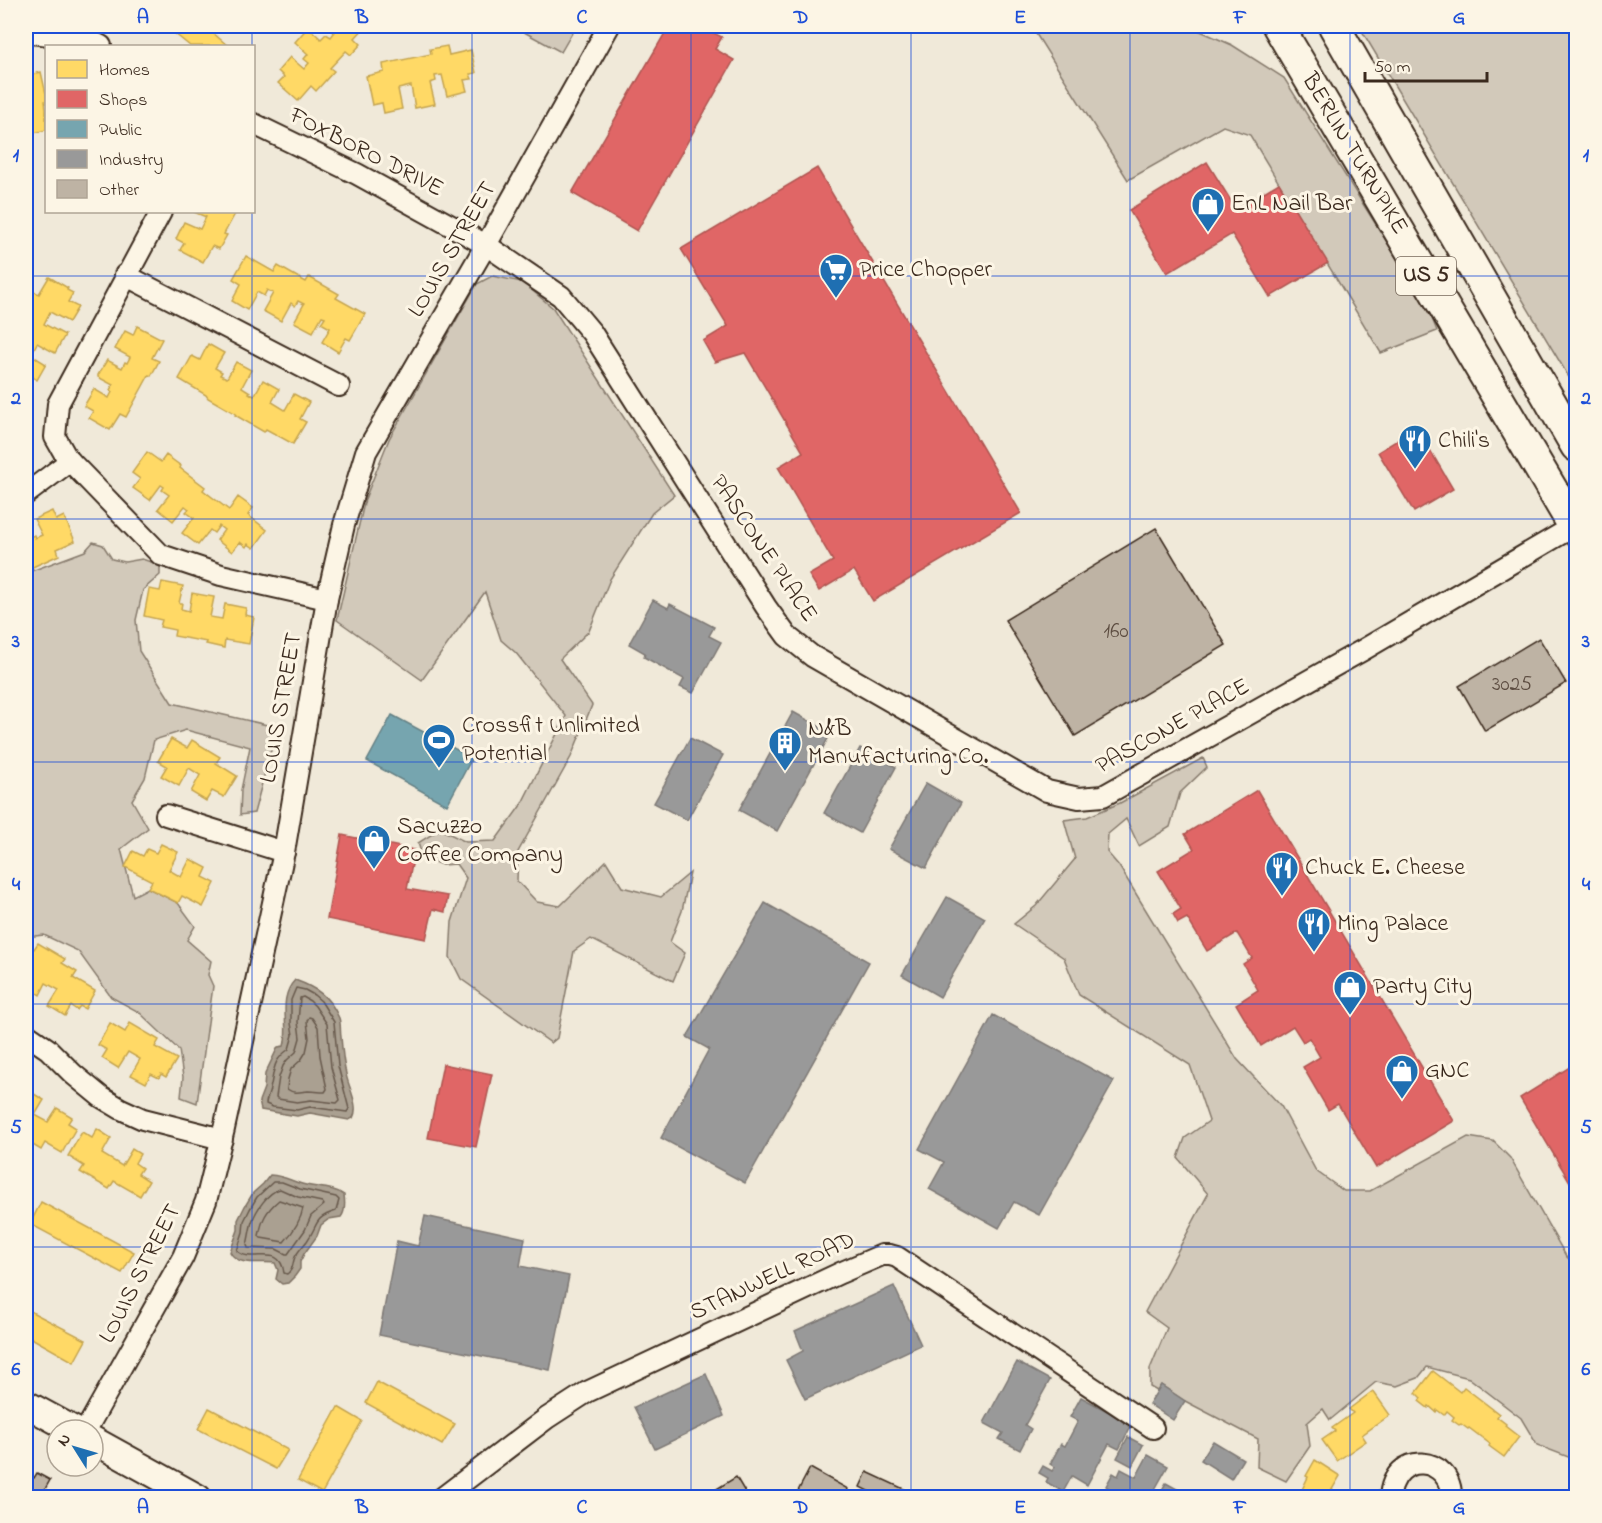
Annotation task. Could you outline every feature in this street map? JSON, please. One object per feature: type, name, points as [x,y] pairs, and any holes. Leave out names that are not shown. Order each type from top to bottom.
[{"type":"highway","name":"BERLIN TURNPIKE","points":[[1278,26],[1576,527]]},
{"type":"highway","name":"BERLIN TURNPIKE","points":[[1334,26],[1576,446]]},
{"type":"main road","points":[[26,1404],[52,1418]]},
{"type":"main road","points":[[105,1447],[198,1497]]},
{"type":"street","name":"LOUIS STREET","points":[[93,1418],[183,1257],[206,1201],[222,1139],[284,852],[327,599],[344,525],[366,452],[609,26]]},
{"type":"street","points":[[26,35],[31,33],[87,39],[99,45]]},
{"type":"street","name":"FOXBORO DRIVE","points":[[255,124],[357,174],[486,245]]},
{"type":"street","points":[[160,213],[125,275],[58,404],[55,437],[70,461],[161,555],[221,575],[327,599]]},
{"type":"street","name":"PASCONE PLACE","points":[[486,245],[561,296],[592,333],[766,607],[787,636],[815,658],[1047,790],[1079,798],[1103,796],[1576,527]]},
{"type":"street","points":[[125,275],[339,386]]},
{"type":"street","points":[[26,494],[70,461]]},
{"type":"street","points":[[166,815],[284,852]]},
{"type":"street","points":[[26,1034],[48,1049],[101,1097],[121,1109],[143,1119],[222,1139]]},
{"type":"street","name":"STANWELL ROAD","points":[[442,1497],[547,1418],[587,1392],[882,1255],[897,1257],[1153,1428]]},
{"type":"street","points":[[1390,1497],[1390,1486],[1396,1475],[1405,1467],[1417,1463],[1429,1464],[1440,1470],[1448,1479],[1451,1497]]},
{"type":"shaded area","points":[[513,26],[576,26],[561,52]]},
{"type":"shaded area","points":[[1031,26],[1189,26],[1232,45],[1284,78],[1427,306],[1437,331],[1381,353],[1250,135],[1223,126],[1128,180]]},
{"type":"shaded area","points":[[1359,26],[1576,26],[1576,389]]},
{"type":"shaded area","points":[[492,276],[522,282],[553,308],[674,495],[652,513],[610,579],[589,631],[560,659],[592,705],[571,757],[518,852],[517,881],[537,902],[560,906],[606,861],[622,887],[661,897],[690,873],[682,911],[670,942],[685,953],[673,981],[591,939],[574,951],[557,1038],[551,1043],[461,979],[450,957],[452,922],[466,878],[456,864],[442,865],[423,858],[418,843],[440,829],[466,842],[495,841],[521,805],[566,716],[516,653],[501,640],[485,592],[422,680],[337,620],[365,499],[389,439],[477,284]]},
{"type":"shaded area","points":[[93,542],[103,545],[112,559],[125,562],[142,559],[160,565],[160,575],[143,590],[136,620],[139,651],[172,703],[267,725],[273,743],[254,813],[240,815],[241,790],[250,747],[186,730],[154,740],[145,778],[132,800],[148,828],[121,849],[133,896],[148,888],[178,903],[195,926],[187,940],[211,961],[208,975],[213,986],[197,1103],[181,1097],[183,1077],[179,1050],[139,1012],[111,997],[78,951],[44,935],[26,937],[26,573],[85,551]]},
{"type":"shaded area","points":[[1203,758],[1207,767],[1180,793],[1170,827],[1139,846],[1126,819],[1108,834],[1107,852],[1119,866],[1237,1059],[1281,1106],[1316,1171],[1344,1191],[1370,1191],[1468,1137],[1493,1141],[1510,1158],[1566,1256],[1576,1266],[1576,1460],[1537,1445],[1521,1418],[1469,1378],[1427,1367],[1418,1378],[1397,1386],[1376,1382],[1330,1420],[1323,1409],[1307,1423],[1310,1446],[1286,1481],[1257,1467],[1258,1439],[1185,1401],[1161,1385],[1157,1391],[1150,1387],[1150,1369],[1167,1328],[1145,1312],[1208,1194],[1178,1158],[1185,1138],[1209,1121],[1190,1065],[1079,995],[1064,958],[1014,924],[1036,906],[1075,859],[1064,820],[1087,817],[1120,803]]},
{"type":"water","points":[[295,980],[322,994],[339,1018],[344,1064],[355,1108],[353,1118],[349,1120],[310,1113],[297,1116],[261,1110],[259,1101],[264,1088],[265,1074],[278,1047],[284,1046],[285,1003]]},
{"type":"water","points":[[270,1175],[335,1190],[344,1195],[344,1210],[341,1217],[329,1219],[321,1225],[317,1236],[300,1262],[300,1269],[288,1283],[282,1284],[276,1279],[278,1270],[275,1263],[244,1262],[238,1260],[230,1252],[238,1230],[238,1220],[245,1206],[253,1193]]},
{"type":"building: Homes","points":[[181,26],[218,26],[212,32],[227,45],[189,45],[174,33]]},
{"type":"building: Homes","points":[[325,26],[366,26],[355,38],[361,44],[351,55],[346,51],[330,68],[334,71],[316,91],[311,86],[298,101],[278,83],[284,77],[278,71],[290,57],[304,69],[309,63],[304,59],[308,54],[295,42],[308,27],[321,39],[326,34],[331,37],[334,33]]},
{"type":"building: Homes","points":[[447,46],[449,55],[471,50],[476,73],[470,74],[472,79],[464,80],[467,91],[447,96],[442,75],[435,76],[436,81],[430,83],[435,104],[415,108],[411,86],[398,89],[402,109],[384,113],[382,103],[372,105],[366,76],[384,72],[383,64],[431,54],[430,49]]},
{"type":"building: Homes","points":[[41,72],[45,90],[45,130],[26,135],[26,76]]},
{"type":"building: Homes","points":[[196,213],[235,213],[219,249],[212,246],[203,262],[180,250],[184,243],[176,239],[184,222],[200,229],[206,217]]},
{"type":"building: Homes","points":[[246,256],[274,272],[278,266],[306,282],[309,277],[339,294],[336,298],[365,314],[350,340],[346,338],[338,352],[322,342],[330,328],[321,323],[325,317],[322,316],[313,332],[294,322],[304,304],[298,301],[295,306],[291,303],[281,321],[263,311],[273,293],[267,290],[264,296],[257,292],[247,310],[232,301],[241,284],[233,279]]},
{"type":"building: Homes","points":[[49,277],[73,293],[68,302],[78,307],[69,322],[50,312],[44,324],[65,335],[55,353],[37,343],[34,349],[31,347],[28,353],[46,364],[37,380],[29,375],[26,381],[26,299],[31,290],[39,294]]},
{"type":"building: Homes","points":[[137,326],[162,339],[152,358],[159,361],[126,417],[120,414],[110,430],[89,418],[93,411],[84,406],[94,389],[109,398],[113,385],[98,375],[107,360],[122,368],[125,362],[127,363],[130,357],[115,349],[125,331],[133,335]]},
{"type":"building: Homes","points":[[208,344],[224,353],[215,368],[222,372],[220,375],[227,378],[236,362],[251,370],[242,387],[254,396],[263,380],[279,389],[272,402],[285,410],[294,394],[309,402],[300,419],[306,422],[293,444],[266,429],[264,432],[179,379],[192,356],[200,360]]},
{"type":"building: Homes","points":[[147,452],[161,462],[166,455],[205,487],[203,490],[229,510],[238,497],[253,508],[248,515],[267,530],[254,548],[248,544],[246,547],[240,542],[232,552],[217,540],[224,530],[219,526],[214,533],[210,530],[198,545],[182,533],[194,518],[186,512],[189,509],[185,506],[173,521],[158,509],[169,495],[162,490],[164,487],[161,485],[150,500],[133,488],[140,479],[132,473]]},
{"type":"building: Homes","points":[[52,511],[56,520],[64,516],[75,541],[57,549],[59,555],[26,570],[26,531],[28,538],[42,535],[34,519]]},
{"type":"building: Homes","points":[[162,582],[183,586],[179,603],[182,603],[181,609],[189,611],[192,593],[214,597],[210,617],[222,619],[225,604],[246,608],[245,615],[254,617],[249,644],[225,640],[224,648],[206,644],[207,642],[174,636],[175,630],[160,627],[162,620],[144,616],[149,589],[160,591]]},
{"type":"building: Homes","points":[[171,739],[187,748],[192,740],[220,757],[216,763],[237,776],[224,797],[212,791],[206,801],[191,792],[200,775],[189,768],[179,786],[161,776],[167,766],[158,761]]},
{"type":"building: Homes","points":[[161,844],[178,852],[169,870],[181,877],[190,859],[207,868],[203,877],[215,883],[203,907],[182,896],[178,903],[148,888],[152,881],[125,867],[133,851],[143,856],[147,849],[156,853]]},
{"type":"building: Homes","points":[[26,943],[34,949],[38,943],[65,959],[62,963],[77,972],[73,978],[95,991],[85,1009],[80,1006],[77,1010],[71,1006],[65,1016],[49,1006],[59,990],[46,983],[40,995],[26,986],[33,970],[26,965]]},
{"type":"building: Homes","points":[[110,1023],[125,1032],[130,1023],[159,1040],[155,1047],[177,1059],[166,1077],[161,1074],[159,1078],[151,1074],[146,1083],[131,1075],[140,1059],[128,1052],[118,1068],[102,1058],[107,1050],[98,1045]]},
{"type":"building: Homes","points":[[34,1094],[44,1100],[35,1115],[48,1122],[57,1108],[72,1117],[68,1123],[76,1128],[62,1153],[45,1143],[41,1150],[26,1141],[26,1102],[29,1104]]},
{"type":"building: Homes","points":[[97,1129],[111,1138],[102,1154],[122,1166],[132,1149],[140,1154],[135,1163],[142,1168],[138,1174],[149,1181],[140,1196],[114,1181],[109,1189],[80,1172],[84,1166],[68,1156],[82,1132],[92,1138]]},
{"type":"building: Homes","points":[[41,1202],[134,1252],[122,1273],[30,1224]]},
{"type":"building: Homes","points":[[26,1309],[86,1340],[74,1362],[26,1335]]},
{"type":"building: Homes","points":[[1433,1371],[1460,1392],[1464,1387],[1499,1414],[1497,1417],[1519,1437],[1504,1457],[1469,1428],[1452,1420],[1454,1417],[1447,1411],[1444,1415],[1419,1401],[1421,1398],[1416,1393]]},
{"type":"building: Homes","points":[[377,1382],[455,1424],[442,1445],[366,1403]]},
{"type":"building: Homes","points":[[1373,1391],[1390,1415],[1362,1435],[1366,1441],[1337,1461],[1322,1440],[1335,1431],[1332,1428],[1353,1413],[1349,1409]]},
{"type":"building: Homes","points":[[338,1407],[362,1421],[322,1493],[298,1480]]},
{"type":"building: Homes","points":[[209,1408],[288,1450],[276,1469],[198,1429]]},
{"type":"building: Homes","points":[[1315,1460],[1340,1476],[1327,1498],[1298,1498],[1308,1477],[1306,1476]]},
{"type":"building: Shops","points":[[669,26],[699,26],[722,37],[715,49],[734,60],[637,231],[572,193]]},
{"type":"building: Shops","points":[[1207,162],[1236,209],[1279,183],[1328,263],[1270,297],[1232,234],[1167,273],[1129,210]]},
{"type":"building: Shops","points":[[817,168],[1021,513],[873,601],[854,570],[819,591],[809,575],[833,561],[778,467],[803,452],[745,353],[715,362],[703,341],[728,326],[681,249]]},
{"type":"building: Shops","name":"Chili's","points":[[1417,428],[1453,489],[1414,512],[1378,452]]},
{"type":"building: Shops","points":[[1257,790],[1454,1121],[1376,1168],[1338,1104],[1328,1110],[1303,1067],[1320,1057],[1309,1038],[1303,1042],[1293,1026],[1261,1046],[1236,1004],[1258,990],[1243,964],[1252,958],[1237,933],[1207,951],[1187,918],[1178,923],[1173,914],[1181,909],[1158,871],[1194,849],[1185,834]]},
{"type":"building: Shops","name":"Sacuzzo Coffee Company","points":[[342,835],[415,850],[407,889],[448,896],[445,912],[433,909],[426,939],[327,919]]},
{"type":"building: Shops","points":[[1576,1063],[1576,1192],[1520,1098]]},
{"type":"building: Shops","points":[[443,1064],[492,1074],[476,1147],[428,1138]]},
{"type":"building: Public","points":[[392,715],[472,758],[447,805],[367,761]]},
{"type":"building: Industry","points":[[653,600],[668,608],[670,604],[714,627],[709,636],[721,642],[693,693],[680,687],[684,679],[644,657],[645,653],[629,644]]},
{"type":"building: Industry","name":"N&B Manufacturing Co.","points":[[793,712],[831,733],[777,831],[739,810]]},
{"type":"building: Industry","points":[[690,738],[723,755],[687,820],[654,803]]},
{"type":"building: Industry","points":[[860,748],[896,767],[860,833],[824,813]]},
{"type":"building: Industry","points":[[926,783],[961,803],[926,868],[889,849]]},
{"type":"building: Industry","points":[[947,897],[985,918],[940,997],[902,975]]},
{"type":"building: Industry","points":[[765,903],[869,962],[745,1183],[661,1138],[709,1049],[687,1037]]},
{"type":"building: Industry","points":[[993,1015],[1114,1081],[1039,1215],[1014,1202],[999,1228],[929,1189],[944,1162],[919,1149]]},
{"type":"building: Industry","points":[[425,1216],[525,1238],[520,1266],[569,1276],[550,1370],[379,1335],[397,1241],[418,1246]]},
{"type":"building: Industry","points":[[894,1286],[921,1345],[805,1399],[786,1360],[803,1351],[795,1331]]},
{"type":"building: Industry","points":[[1017,1362],[1050,1380],[1025,1425],[1031,1429],[1020,1450],[999,1439],[1003,1433],[984,1423]]},
{"type":"building: Industry","points":[[706,1374],[724,1416],[655,1449],[634,1407]]},
{"type":"building: Industry","points":[[1161,1385],[1185,1401],[1173,1420],[1149,1404]]},
{"type":"building: Industry","points":[[1081,1397],[1131,1426],[1119,1449],[1109,1444],[1087,1485],[1072,1476],[1063,1492],[1046,1482],[1048,1478],[1039,1473],[1043,1466],[1052,1471],[1055,1467],[1050,1464],[1061,1444],[1065,1446],[1078,1421],[1070,1417]]},
{"type":"building: Industry","points":[[1128,1437],[1143,1445],[1132,1466],[1117,1458]]},
{"type":"building: Industry","points":[[1213,1441],[1243,1459],[1231,1479],[1201,1460]]},
{"type":"building: Industry","points":[[1148,1455],[1168,1466],[1150,1498],[1132,1498],[1126,1494],[1124,1498],[1106,1496],[1110,1489],[1106,1486],[1113,1473],[1118,1476],[1121,1469],[1136,1477]]},
{"type":"building: Industry","points":[[1166,1483],[1188,1495],[1186,1498],[1157,1498]]},
{"type":"building: Other","points":[[1156,528],[1226,645],[1075,736],[1005,620]]},
{"type":"building: Other","points":[[1539,638],[1566,683],[1485,731],[1459,686]]},
{"type":"building: Other","points":[[810,1468],[848,1489],[844,1498],[810,1498],[798,1491]]},
{"type":"building: Other","points":[[867,1472],[919,1498],[882,1498],[860,1487]]},
{"type":"building: Other","points":[[26,1473],[34,1478],[37,1473],[50,1480],[40,1498],[26,1498]]},
{"type":"building: Other","points":[[736,1477],[745,1492],[736,1498],[702,1498]]},
{"type":"place","name":"EnL Nail Bar","points":[[1208,233]]},
{"type":"place","name":"Price Chopper","points":[[836,299]]},
{"type":"place","name":"Chili's","points":[[1415,470]]},
{"type":"place","name":"Crossfit Unlimited Potential","points":[[439,769]]},
{"type":"place","name":"N&B Manufacturing Co.","points":[[785,772]]},
{"type":"place","name":"Sacuzzo Coffee Company","points":[[374,870]]},
{"type":"place","name":"Chuck E. Cheese","points":[[1282,897]]},
{"type":"place","name":"Ming Palace","points":[[1314,953]]},
{"type":"place","name":"Party City","points":[[1350,1016]]},
{"type":"place","name":"GNC","points":[[1402,1100]]}]
